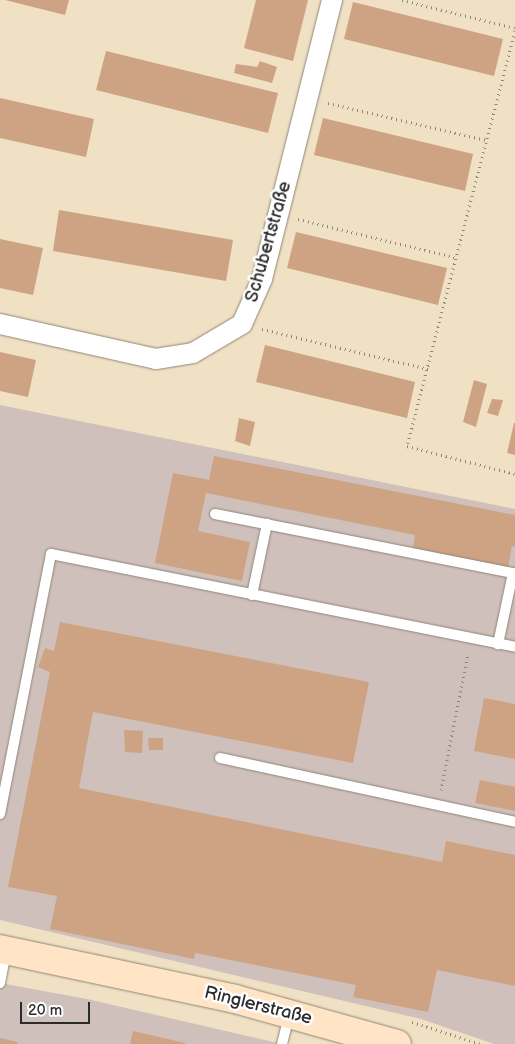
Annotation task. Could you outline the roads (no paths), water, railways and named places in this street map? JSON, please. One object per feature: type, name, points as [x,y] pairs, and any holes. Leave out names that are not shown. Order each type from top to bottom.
[{"type":"street","name":"Schubertstraße","points":[[0,324],[156,359],[194,353],[242,324],[262,279],[332,0]]},
{"type":"street","name":"Ringlerstraße","points":[[3,950],[290,1012],[397,1044]]},
{"type":"lane","points":[[215,514],[512,573],[498,644]]},
{"type":"lane","points":[[252,595],[267,524]]},
{"type":"lane","points":[[0,814],[52,554],[515,648]]},
{"type":"lane","points":[[220,758],[515,822]]},
{"type":"lane","points":[[0,983],[3,950]]},
{"type":"lane","points":[[282,1044],[290,1012]]}]
